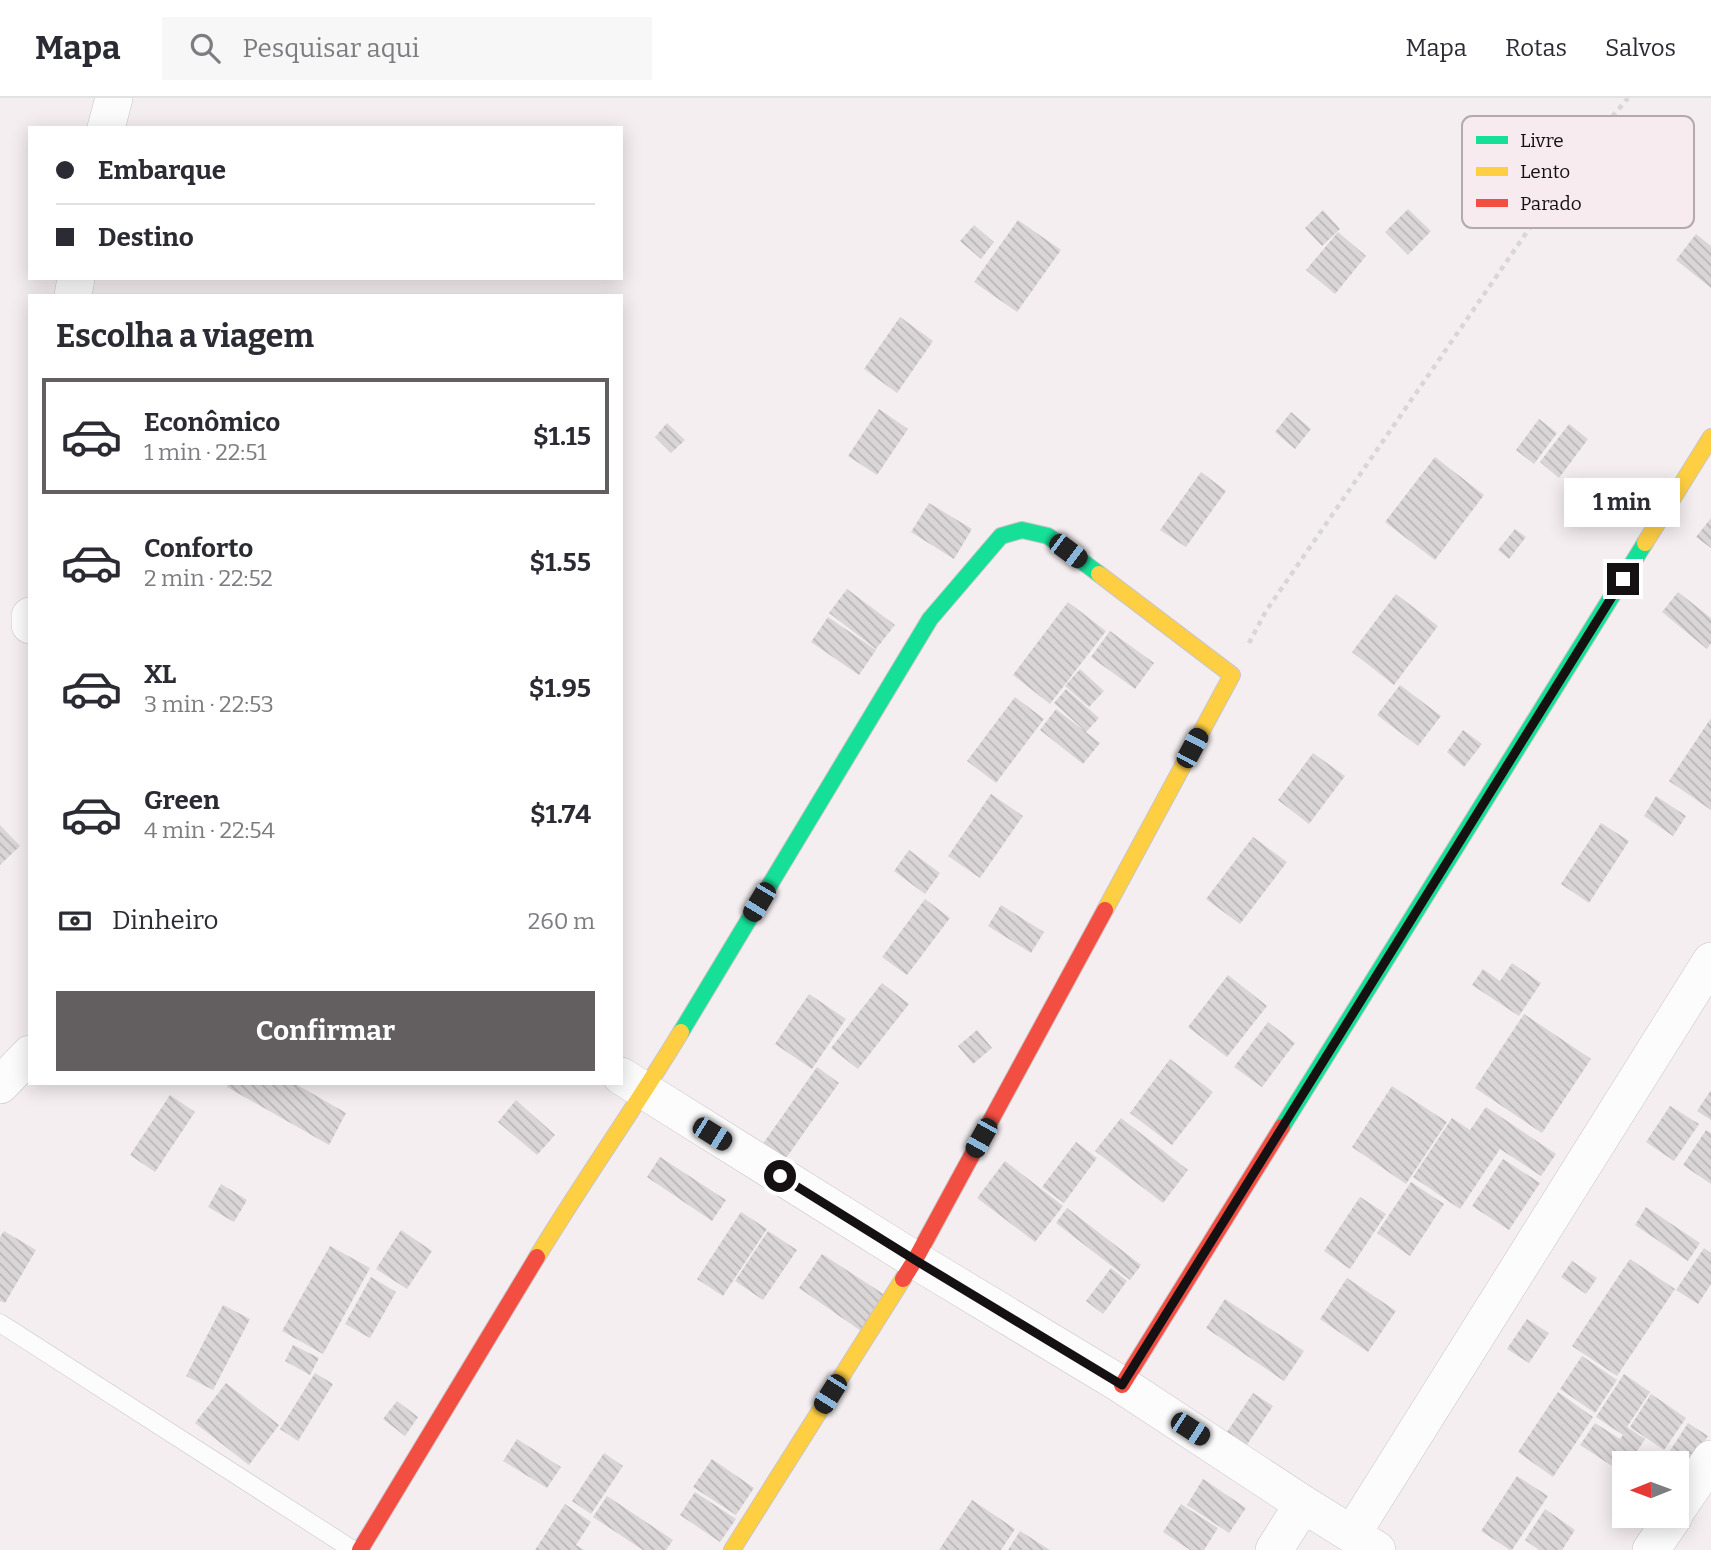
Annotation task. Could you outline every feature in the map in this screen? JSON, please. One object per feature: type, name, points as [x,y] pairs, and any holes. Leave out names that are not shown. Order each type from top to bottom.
[{"type":"street","points":[[107,126],[114,98]]},
{"type":"street","points":[[1122,1385],[1711,437]]},
{"type":"street","points":[[360,1550],[566,1209],[633,1084],[930,619],[1001,536],[1022,530],[1048,536],[1232,675],[915,1260],[732,1550]]},
{"type":"street","points":[[633,1084],[1122,1385],[1365,1542],[1711,961]]},
{"type":"street","points":[[0,1085],[28,1056]]},
{"type":"street","points":[[1689,1492],[1711,1459]]},
{"type":"street","points":[[1274,1550],[1303,1504]]},
{"type":"street","points":[[1651,1550],[1665,1528]]},
{"type":"lane","points":[[0,1322],[353,1550]]},
{"type":"path","points":[[1613,116],[1628,98]]},
{"type":"path","points":[[1232,675],[1266,611],[1530,228]]},
{"type":"building","points":[[1408,209],[1431,231],[1408,255],[1385,232]]},
{"type":"building","points":[[1323,210],[1340,229],[1322,246],[1305,228]]},
{"type":"building","points":[[1018,220],[1061,250],[1017,312],[974,282]]},
{"type":"building","points":[[974,225],[994,242],[981,259],[960,241]]},
{"type":"building","points":[[1338,232],[1366,256],[1335,294],[1306,270]]},
{"type":"building","points":[[1696,234],[1711,246],[1711,288],[1676,260]]},
{"type":"building","points":[[900,317],[933,341],[897,393],[864,369]]},
{"type":"building","points":[[879,409],[908,429],[877,475],[848,456]]},
{"type":"building","points":[[1291,412],[1311,429],[1295,449],[1275,432]]},
{"type":"building","points":[[1539,419],[1557,433],[1534,464],[1516,450]]},
{"type":"building","points":[[667,423],[685,440],[671,453],[655,437]]},
{"type":"building","points":[[1569,424],[1588,439],[1559,478],[1540,462]]},
{"type":"building","points":[[1435,457],[1484,495],[1435,560],[1385,522]]},
{"type":"building","points":[[1201,472],[1226,491],[1186,547],[1160,530]]},
{"type":"building","points":[[929,503],[972,529],[954,559],[911,532]]},
{"type":"building","points":[[1711,518],[1711,548],[1696,537]]},
{"type":"building","points":[[1515,529],[1526,537],[1509,559],[1498,550]]},
{"type":"building","points":[[847,589],[895,625],[876,649],[829,613]]},
{"type":"building","points":[[1678,592],[1711,618],[1711,643],[1707,649],[1662,612]]},
{"type":"building","points":[[1396,594],[1438,626],[1394,685],[1352,652]]},
{"type":"building","points":[[1068,602],[1106,631],[1050,704],[1013,675]]},
{"type":"building","points":[[828,617],[876,650],[859,675],[811,642]]},
{"type":"building","points":[[1110,631],[1154,663],[1135,689],[1091,657]]},
{"type":"building","points":[[1080,669],[1104,691],[1089,707],[1065,686]]},
{"type":"building","points":[[1400,685],[1441,716],[1418,746],[1377,715]]},
{"type":"building","points":[[1066,689],[1099,718],[1086,732],[1054,703]]},
{"type":"building","points":[[1015,697],[1044,719],[996,783],[967,761]]},
{"type":"building","points":[[1056,709],[1100,743],[1083,764],[1040,730]]},
{"type":"building","points":[[1711,718],[1711,810],[1669,781]]},
{"type":"building","points":[[1463,730],[1482,744],[1464,767],[1447,752]]},
{"type":"building","points":[[1313,753],[1345,776],[1309,824],[1278,800]]},
{"type":"building","points":[[991,794],[1023,816],[980,878],[948,856]]},
{"type":"building","points":[[1656,796],[1686,816],[1673,836],[1644,816]]},
{"type":"building","points":[[1601,823],[1629,841],[1589,903],[1561,884]]},
{"type":"building","points":[[0,825],[20,846],[0,865]]},
{"type":"building","points":[[1253,837],[1287,862],[1240,924],[1206,899]]},
{"type":"building","points":[[909,850],[940,873],[925,894],[894,871]]},
{"type":"building","points":[[925,899],[950,918],[907,975],[882,957]]},
{"type":"building","points":[[1001,905],[1044,932],[1031,953],[988,926]]},
{"type":"building","points":[[1512,963],[1541,983],[1519,1016],[1472,985],[1483,969],[1500,981]]},
{"type":"building","points":[[1228,975],[1267,1006],[1227,1057],[1188,1027]]},
{"type":"building","points":[[882,983],[909,1004],[858,1069],[831,1048]]},
{"type":"building","points":[[809,994],[846,1019],[812,1069],[775,1044]]},
{"type":"building","points":[[1524,1014],[1591,1059],[1542,1133],[1475,1088]]},
{"type":"building","points":[[1268,1022],[1295,1043],[1262,1087],[1234,1067]]},
{"type":"building","points":[[977,1030],[992,1048],[973,1064],[958,1046]]},
{"type":"building","points":[[1170,1059],[1213,1092],[1172,1145],[1130,1113]]},
{"type":"building","points":[[817,1067],[839,1083],[784,1161],[762,1145]]},
{"type":"building","points":[[297,1085],[346,1113],[329,1145],[227,1087]]},
{"type":"building","points":[[1392,1086],[1447,1122],[1406,1184],[1352,1147]]},
{"type":"building","points":[[1711,1090],[1711,1120],[1697,1111]]},
{"type":"building","points":[[170,1095],[195,1112],[155,1172],[130,1155]]},
{"type":"building","points":[[516,1100],[555,1135],[537,1155],[498,1122]]},
{"type":"building","points":[[1670,1106],[1699,1124],[1674,1161],[1646,1142]]},
{"type":"building","points":[[1486,1107],[1556,1154],[1541,1176],[1500,1149],[1460,1209],[1413,1177],[1452,1118],[1470,1130]]},
{"type":"building","points":[[1121,1118],[1188,1170],[1163,1203],[1095,1151]]},
{"type":"building","points":[[1706,1130],[1711,1133],[1711,1184],[1683,1165]]},
{"type":"building","points":[[1076,1142],[1097,1158],[1064,1203],[1042,1187]]},
{"type":"building","points":[[660,1157],[726,1200],[712,1221],[647,1177]]},
{"type":"building","points":[[1503,1159],[1540,1183],[1509,1230],[1472,1206]]},
{"type":"building","points":[[1005,1161],[1063,1206],[1035,1242],[977,1198]]},
{"type":"building","points":[[1411,1182],[1444,1204],[1410,1256],[1377,1233]]},
{"type":"building","points":[[221,1184],[247,1200],[234,1222],[208,1207]]},
{"type":"building","points":[[1360,1197],[1386,1214],[1350,1269],[1324,1251]]},
{"type":"building","points":[[1646,1207],[1700,1243],[1688,1261],[1635,1225]]},
{"type":"building","points":[[1067,1208],[1141,1265],[1130,1280],[1056,1223]]},
{"type":"building","points":[[741,1212],[767,1229],[723,1296],[697,1279]]},
{"type":"building","points":[[401,1230],[432,1251],[407,1289],[376,1269]]},
{"type":"building","points":[[4,1231],[36,1250],[5,1303],[0,1301],[0,1237]]},
{"type":"building","points":[[768,1231],[797,1250],[763,1300],[735,1281]]},
{"type":"building","points":[[330,1246],[370,1268],[323,1354],[282,1331]]},
{"type":"building","points":[[1704,1248],[1711,1253],[1711,1284],[1698,1304],[1676,1290]]},
{"type":"building","points":[[822,1254],[885,1295],[861,1331],[799,1288]]},
{"type":"building","points":[[1630,1259],[1675,1289],[1617,1376],[1572,1346]]},
{"type":"building","points":[[1572,1261],[1597,1278],[1586,1294],[1561,1277]]},
{"type":"building","points":[[1111,1268],[1127,1281],[1103,1314],[1086,1301]]},
{"type":"building","points":[[371,1277],[396,1292],[370,1338],[345,1324]]},
{"type":"building","points":[[1347,1278],[1396,1311],[1368,1352],[1320,1319]]},
{"type":"building","points":[[1225,1299],[1304,1351],[1284,1381],[1206,1328]]},
{"type":"building","points":[[223,1305],[250,1319],[213,1390],[186,1376]]},
{"type":"building","points":[[1527,1319],[1549,1333],[1529,1363],[1507,1349]]},
{"type":"building","points":[[293,1345],[319,1358],[310,1375],[285,1361]]},
{"type":"building","points":[[1582,1356],[1617,1380],[1595,1413],[1560,1389]]},
{"type":"building","points":[[315,1373],[333,1384],[298,1441],[280,1429]]},
{"type":"building","points":[[1624,1374],[1650,1392],[1627,1427],[1645,1439],[1637,1451],[1612,1451],[1612,1466],[1580,1445],[1595,1423],[1620,1439],[1623,1435],[1596,1417]]},
{"type":"building","points":[[226,1383],[279,1425],[249,1465],[195,1423]]},
{"type":"building","points":[[1558,1392],[1593,1417],[1553,1477],[1518,1452]]},
{"type":"building","points":[[1253,1393],[1273,1406],[1244,1449],[1225,1435]]},
{"type":"building","points":[[1651,1394],[1686,1418],[1664,1450],[1630,1427]]},
{"type":"building","points":[[397,1401],[418,1417],[405,1436],[383,1419]]},
{"type":"building","points":[[1688,1423],[1708,1436],[1689,1465],[1689,1451],[1670,1451]]},
{"type":"building","points":[[517,1439],[561,1467],[547,1488],[503,1461]]},
{"type":"building","points":[[604,1453],[623,1466],[591,1514],[572,1501]]},
{"type":"building","points":[[712,1459],[754,1488],[736,1515],[693,1487]]},
{"type":"building","points":[[1517,1476],[1548,1496],[1510,1550],[1481,1531]]},
{"type":"building","points":[[1203,1479],[1246,1508],[1229,1533],[1187,1505]]},
{"type":"building","points":[[695,1492],[736,1519],[720,1542],[680,1515]]},
{"type":"building","points":[[607,1496],[673,1540],[666,1550],[643,1550],[593,1517]]},
{"type":"building","points":[[972,1500],[1015,1529],[1001,1550],[939,1550]]},
{"type":"building","points":[[565,1504],[591,1522],[576,1545],[584,1550],[535,1550]]},
{"type":"building","points":[[1181,1504],[1218,1528],[1204,1550],[1190,1550],[1163,1532]]},
{"type":"building","points":[[1545,1509],[1575,1530],[1562,1550],[1539,1550],[1525,1540]]},
{"type":"building","points":[[1020,1531],[1050,1550],[1008,1550]]},
{"type":"traffic: fast","points":[[681,1032],[930,619],[1001,536],[1022,530],[1048,536],[1099,574]]},
{"type":"traffic: fast","points":[[1282,1127],[1645,543]]},
{"type":"traffic: slow","points":[[1645,543],[1711,437]]},
{"type":"traffic: slow","points":[[1099,574],[1232,675],[1105,910]]},
{"type":"traffic: slow","points":[[537,1257],[681,1032]]},
{"type":"traffic: slow","points":[[732,1550],[903,1279]]},
{"type":"traffic: jam","points":[[903,1279],[1105,910]]},
{"type":"traffic: jam","points":[[1122,1385],[1282,1127]]},
{"type":"traffic: jam","points":[[360,1550],[537,1257]]},
{"type":"route","points":[[780,1176],[1122,1385],[1623,579]]}]
